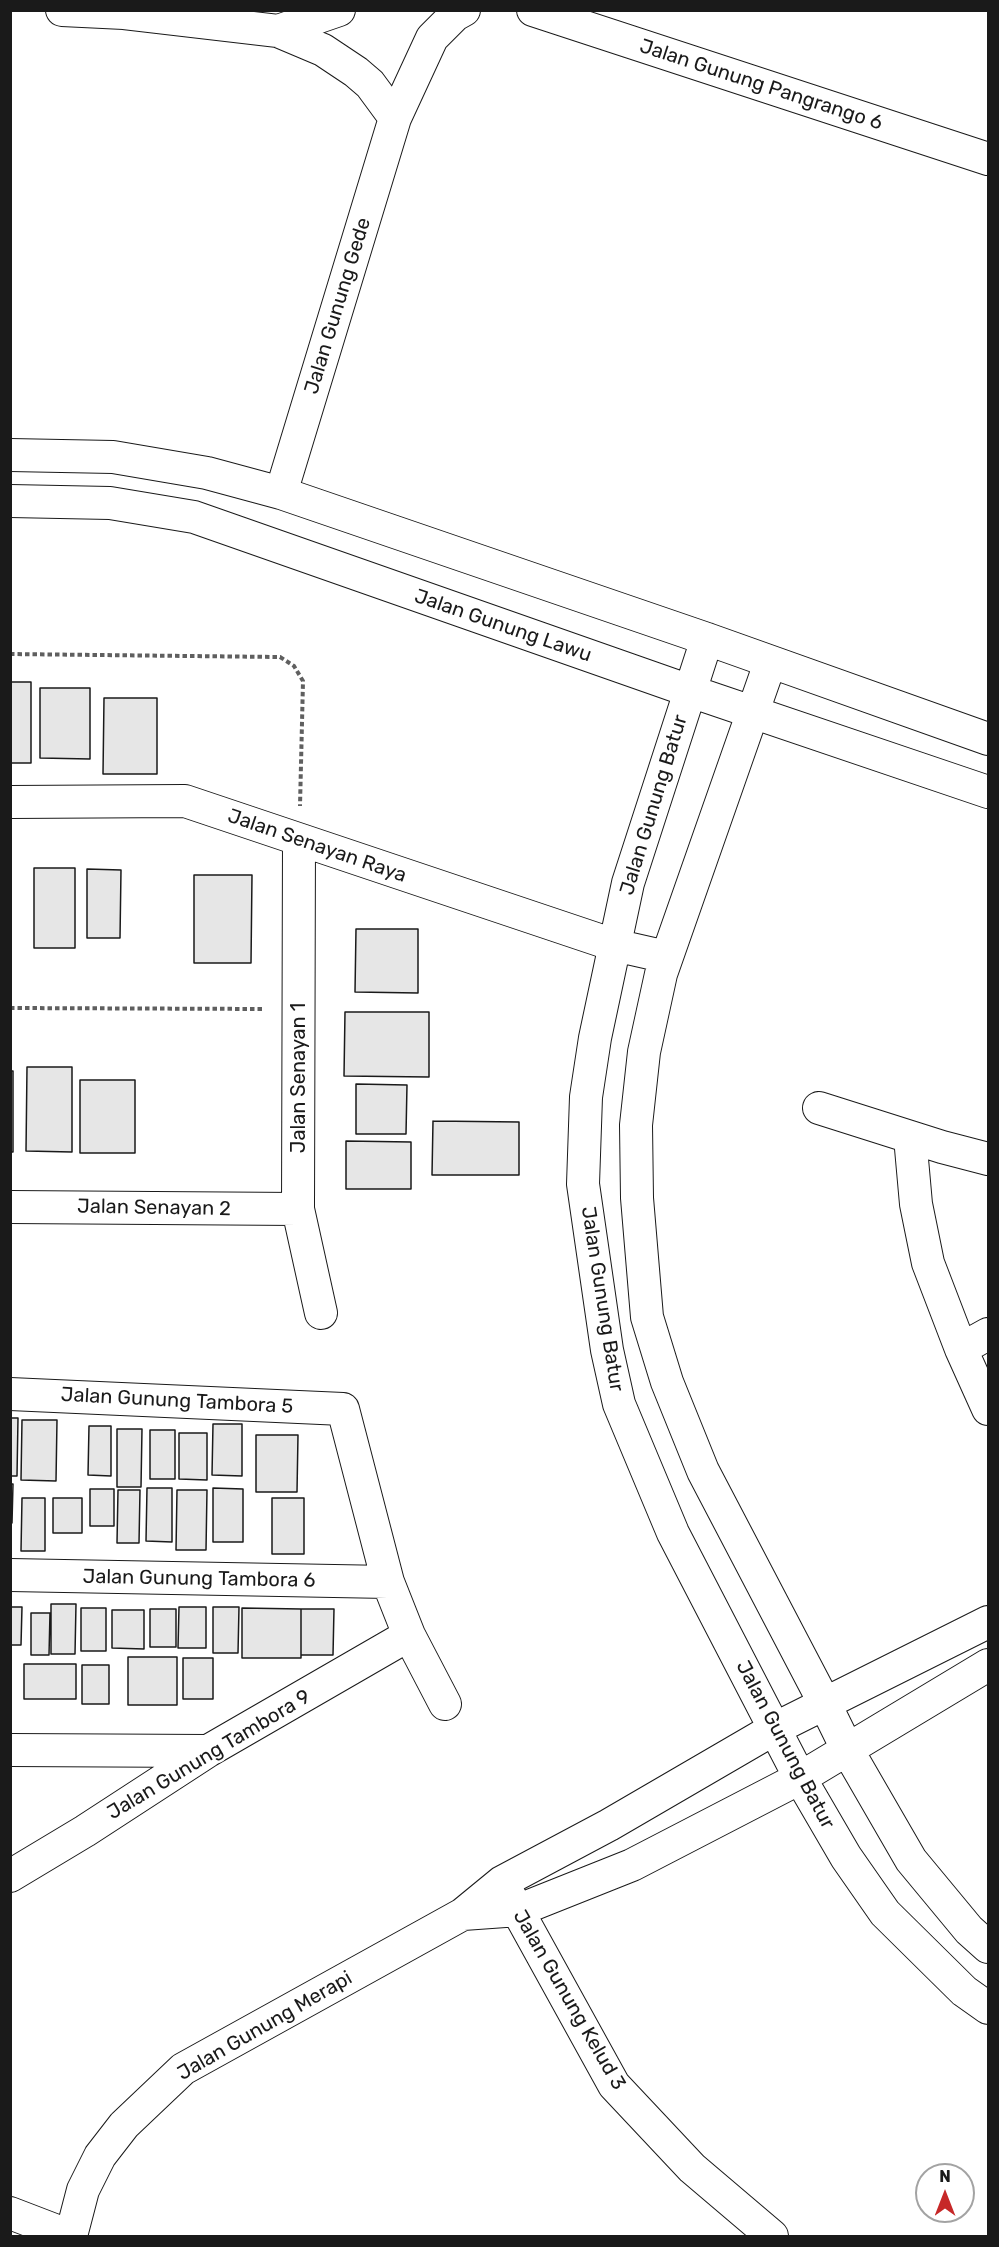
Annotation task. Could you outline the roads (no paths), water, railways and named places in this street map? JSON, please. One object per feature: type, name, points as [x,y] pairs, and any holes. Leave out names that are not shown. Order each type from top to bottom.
[{"type":"street","points":[[62,10],[124,14],[278,31],[323,50],[356,72],[370,84],[395,118]]},
{"type":"street","points":[[278,31],[339,10]]},
{"type":"street","name":"Jalan Gunung Gede","points":[[281,493],[395,118],[432,38],[455,15],[464,10]]},
{"type":"street","name":"Jalan Gunung Pangrango 6","points":[[534,10],[988,159]]},
{"type":"street","points":[[10,455],[113,457],[207,473],[281,493],[707,639],[988,739]]},
{"type":"street","name":"Jalan Gunung Lawu","points":[[10,501],[110,503],[194,517],[690,691],[988,792]]},
{"type":"street","name":"Jalan Gunung Batur","points":[[707,639],[628,883],[586,1097],[584,1184],[607,1350],[619,1404],[674,1533],[800,1778],[846,1857],[885,1913],[964,1991],[988,2008]]},
{"type":"street","name":"Jalan Gunung Batur","points":[[770,663],[661,974],[644,1052],[636,1125],[637,1198],[646,1317],[667,1382],[703,1471],[848,1751],[911,1860],[969,1930],[988,1947]]},
{"type":"street","name":"Jalan Senayan Raya","points":[[10,802],[185,801],[614,945],[667,957]]},
{"type":"street","name":"Jalan Senayan 1","points":[[299,840],[298,1209],[321,1313]]},
{"type":"street","points":[[819,1108],[988,1159]]},
{"type":"street","points":[[910,1137],[916,1204],[928,1263],[961,1349],[988,1409]]},
{"type":"street","name":"Jalan Senayan 2","points":[[10,1207],[298,1209]]},
{"type":"street","points":[[591,1236],[640,1234]]},
{"type":"street","points":[[961,1349],[988,1334]]},
{"type":"street","name":"Jalan Gunung Tambora 5","points":[[10,1394],[343,1409],[388,1582]]},
{"type":"street","name":"Jalan Gunung Tambora 6","points":[[10,1575],[388,1582]]},
{"type":"street","points":[[388,1582],[409,1635],[445,1704]]},
{"type":"street","name":"Jalan Gunung Merapi","points":[[70,2236],[83,2190],[100,2156],[124,2125],[183,2069],[463,1914],[502,1882],[609,1825],[774,1729],[988,1622]]},
{"type":"street","name":"Jalan Gunung Tambora 9","points":[[10,1876],[85,1831],[208,1751],[409,1635]]},
{"type":"street","name":"Jalan Gunung Merapi","points":[[463,1914],[519,1910],[632,1865],[800,1778],[988,1665]]},
{"type":"street","points":[[10,1750],[208,1751]]},
{"type":"street","name":"Jalan Gunung Kelud 3","points":[[502,1882],[614,2085],[692,2168],[772,2236]]},
{"type":"street","points":[[10,2213],[70,2236]]}]
